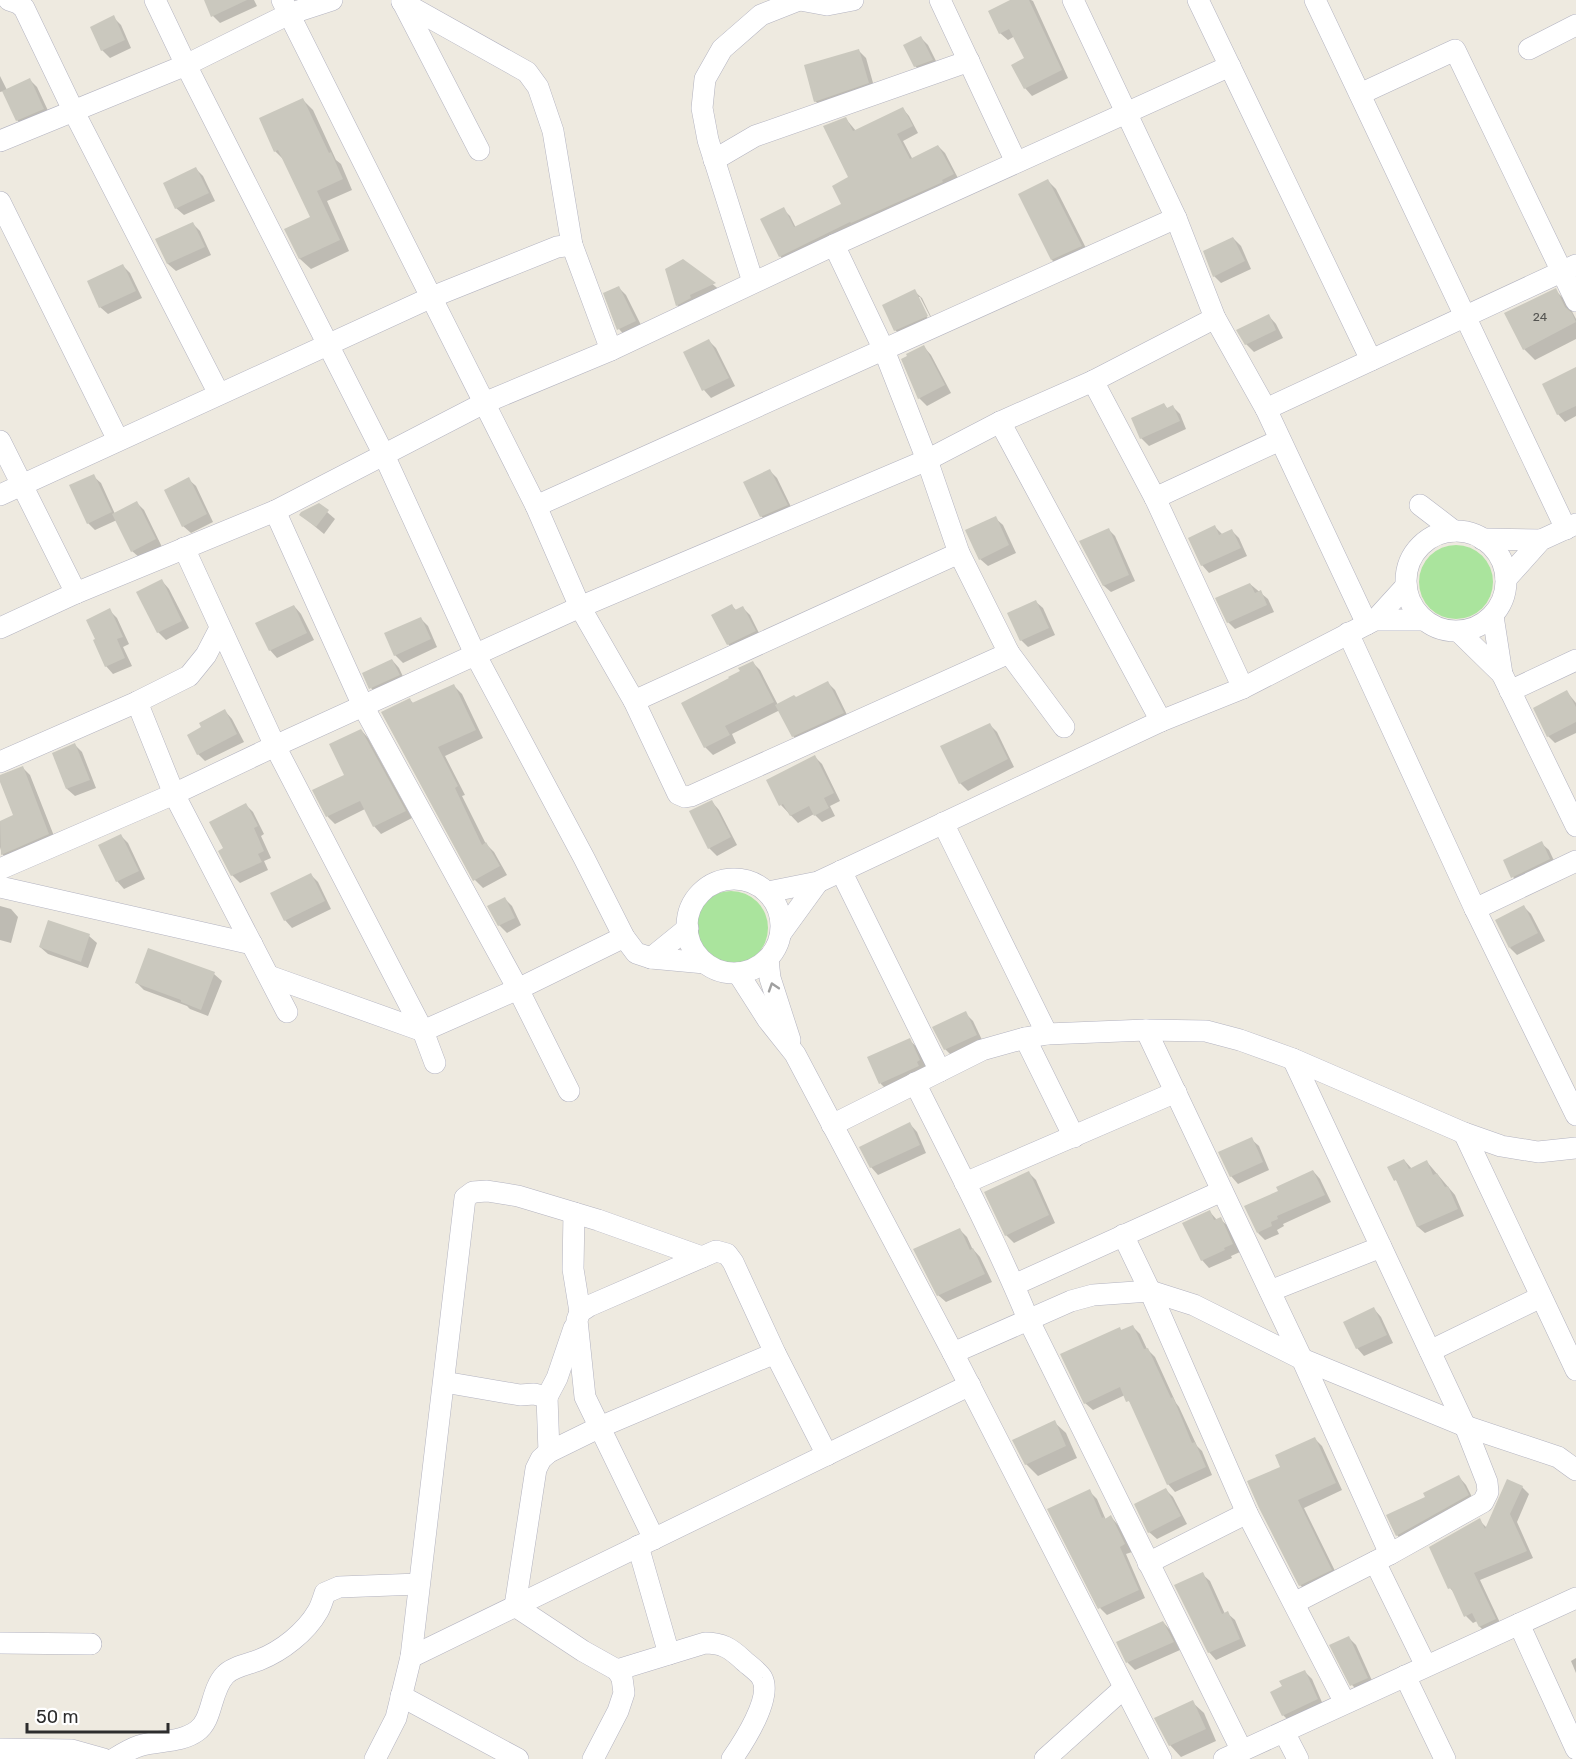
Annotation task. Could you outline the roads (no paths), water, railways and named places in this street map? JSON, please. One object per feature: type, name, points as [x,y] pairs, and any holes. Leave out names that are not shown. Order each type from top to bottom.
[{"type":"street","points":[[9,0],[24,8],[74,112],[219,394]]},
{"type":"street","points":[[155,0],[384,455],[475,654],[624,937],[636,952],[651,958],[705,963],[720,971],[738,973],[754,969],[768,959],[779,942],[781,918],[776,904],[768,892],[758,884],[746,880],[733,878],[714,883],[705,889],[693,903],[688,920],[693,947],[705,963]]},
{"type":"street","points":[[0,141],[186,65],[286,7],[332,0]]},
{"type":"street","points":[[753,282],[708,140],[702,108],[705,79],[722,49],[761,15],[799,0],[827,5],[854,0]]},
{"type":"street","points":[[940,0],[1016,162]]},
{"type":"street","points":[[1073,0],[1176,218],[1215,318],[1266,409],[1371,622]]},
{"type":"street","points":[[1198,0],[1371,360]]},
{"type":"street","points":[[1315,0],[1465,316],[1571,526],[1541,540],[1506,579]]},
{"type":"street","points":[[402,1],[479,150]]},
{"type":"street","points":[[402,1],[527,72],[538,87],[553,131],[572,245],[611,350]]},
{"type":"street","points":[[286,7],[536,506],[580,607],[634,701],[678,794],[685,797],[691,796],[1009,653]]},
{"type":"street","points":[[1529,49],[1576,25]]},
{"type":"street","points":[[1360,94],[1455,50],[1569,268],[1576,301]]},
{"type":"street","points":[[714,160],[755,136],[969,61]]},
{"type":"street","points":[[0,628],[76,593],[275,511],[484,402],[611,350],[753,282],[1230,66]]},
{"type":"street","points":[[0,202],[118,440]]},
{"type":"street","points":[[536,506],[1176,218]]},
{"type":"street","points":[[0,495],[432,297],[557,248],[572,245]]},
{"type":"street","points":[[834,245],[884,350],[927,460],[959,553],[1009,653],[1064,727]]},
{"type":"street","points":[[1266,409],[1569,268]]},
{"type":"street","points":[[0,869],[174,794],[580,607],[927,460],[1000,422],[1093,381],[1215,318]]},
{"type":"street","points":[[1093,381],[1155,498],[1243,687]]},
{"type":"street","points":[[1000,422],[1161,721]]},
{"type":"street","points":[[1155,498],[1281,440]]},
{"type":"street","points":[[0,441],[76,593]]},
{"type":"street","points":[[1426,541],[1420,506],[1454,531]]},
{"type":"street","points":[[275,511],[363,706],[518,989],[569,1091]]},
{"type":"street","points":[[1482,538],[1495,549],[1503,563],[1506,579],[1503,599],[1493,616],[1478,627],[1459,632],[1440,630],[1423,620],[1411,605],[1406,586],[1407,569],[1414,553],[1426,541],[1439,534],[1454,531],[1482,538],[1541,540]]},
{"type":"street","points":[[184,548],[275,746],[423,1031],[435,1063]]},
{"type":"street","points":[[634,701],[959,553]]},
{"type":"street","points":[[768,892],[818,882],[1161,721],[1243,687],[1371,622],[1406,586]]},
{"type":"street","points":[[1493,616],[1506,683]]},
{"type":"street","points":[[1371,622],[1423,620]]},
{"type":"street","points":[[0,762],[137,702],[189,676],[206,656],[220,628]]},
{"type":"street","points":[[1459,632],[1506,683],[1570,796],[1576,826]]},
{"type":"street","points":[[1348,633],[1475,909],[1576,1114]]},
{"type":"street","points":[[1506,683],[1576,660]]},
{"type":"street","points":[[137,702],[174,794],[286,1012]]},
{"type":"street","points":[[943,823],[1047,1034]]},
{"type":"street","points":[[1475,909],[1576,861]]},
{"type":"street","points":[[842,871],[940,1071]]},
{"type":"street","points":[[781,933],[818,882]]},
{"type":"street","points":[[0,887],[252,944]]},
{"type":"street","points":[[651,958],[688,928]]},
{"type":"street","points":[[269,976],[423,1031],[518,989],[624,937]]},
{"type":"street","points":[[768,959],[770,978],[795,1054],[970,1385],[1161,1759]]},
{"type":"street","points":[[738,973],[768,1020],[795,1054]]},
{"type":"street","points":[[1146,1030],[1302,1359],[1426,1666]]},
{"type":"street","points":[[832,1125],[982,1050],[1025,1038],[1047,1034],[1146,1030],[1206,1031],[1240,1040],[1293,1059],[1464,1133],[1501,1146],[1538,1152],[1576,1149]]},
{"type":"street","points":[[1025,1038],[1074,1137]]},
{"type":"street","points":[[1293,1059],[1465,1426],[1487,1482],[1488,1492],[1483,1502],[1383,1558],[1294,1603]]},
{"type":"street","points":[[915,1083],[965,1183],[1028,1319],[1149,1563],[1233,1755],[1576,1598]]},
{"type":"street","points":[[965,1183],[1176,1092]]},
{"type":"street","points":[[1464,1133],[1576,1370]]},
{"type":"street","points":[[375,1759],[396,1718],[411,1657],[465,1198],[473,1192],[487,1191],[518,1196],[702,1257]]},
{"type":"street","points":[[1014,1286],[1222,1191]]},
{"type":"street","points":[[574,1213],[573,1269],[585,1397],[600,1427],[646,1543],[669,1654]]},
{"type":"street","points":[[1123,1235],[1150,1291],[1247,1513],[1345,1703]]},
{"type":"street","points":[[1270,1291],[1381,1246]]},
{"type":"street","points":[[549,1452],[547,1397],[557,1378],[578,1316],[589,1306],[716,1251],[727,1254],[733,1262],[826,1455]]},
{"type":"street","points":[[953,1353],[1071,1300],[1093,1295],[1150,1291],[1194,1305],[1302,1359],[1465,1426],[1567,1452],[1576,1470]]},
{"type":"street","points":[[1430,1351],[1541,1297]]},
{"type":"street","points":[[515,1606],[536,1469],[541,1459],[549,1452],[600,1427],[775,1353]]},
{"type":"street","points":[[444,1383],[547,1397]]},
{"type":"street","points":[[411,1657],[970,1385]]},
{"type":"street","points":[[1149,1563],[1247,1513]]},
{"type":"street","points":[[114,1759],[138,1746],[179,1738],[198,1731],[209,1712],[218,1683],[227,1672],[273,1655],[306,1627],[319,1610],[325,1593],[339,1587],[419,1584]]},
{"type":"street","points":[[515,1606],[583,1651],[617,1670],[622,1678],[624,1693],[618,1711],[592,1759]]},
{"type":"street","points":[[1519,1624],[1576,1749]]},
{"type":"street","points":[[0,1643],[92,1644]]},
{"type":"street","points":[[617,1670],[705,1643],[716,1643],[729,1648],[762,1678],[764,1689],[762,1705],[748,1736],[732,1759]]},
{"type":"street","points":[[1406,1676],[1445,1759]]},
{"type":"street","points":[[1045,1759],[1124,1688]]},
{"type":"street","points":[[401,1696],[518,1759]]},
{"type":"street","points":[[1284,1731],[1298,1759]]},
{"type":"street","points":[[0,1749],[72,1750],[104,1759]]}]
